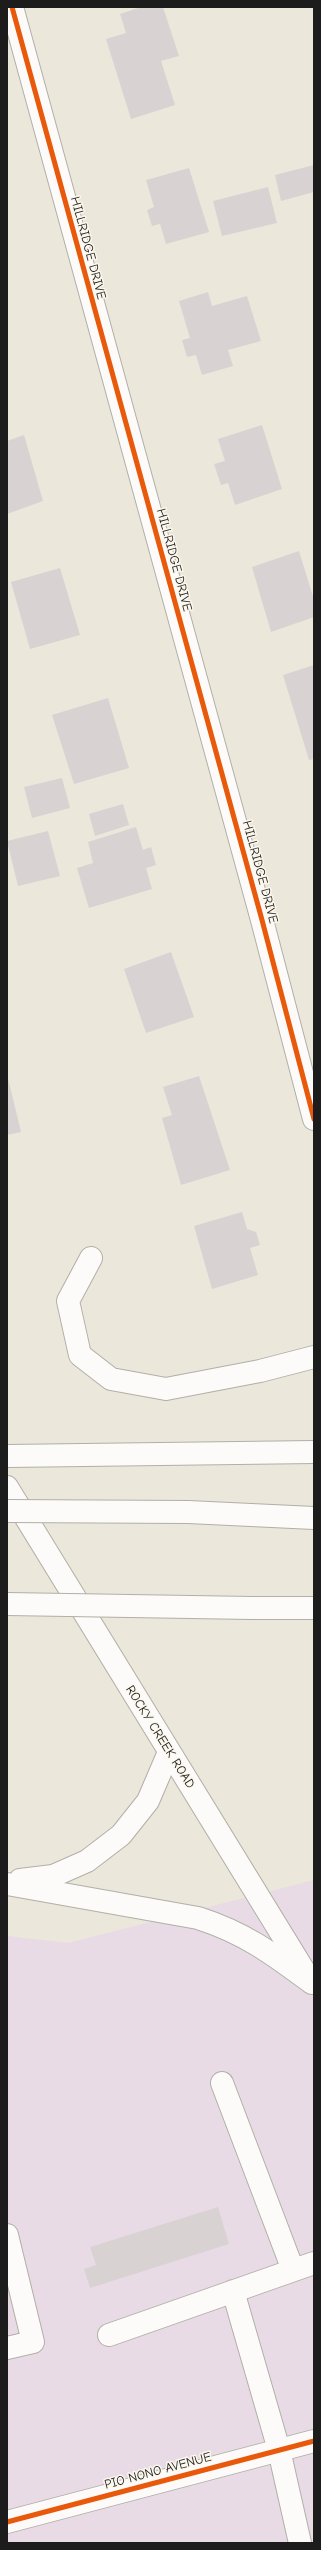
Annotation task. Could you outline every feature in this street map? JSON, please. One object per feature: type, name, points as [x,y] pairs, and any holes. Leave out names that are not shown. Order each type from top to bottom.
[{"type":"main road","name":"HILLRIDGE DRIVE","points":[[12,7],[262,920],[314,1119]]},
{"type":"main road","points":[[91,1258],[68,1301],[80,1355],[111,1379],[166,1389],[260,1371],[314,1357]]},
{"type":"main road","points":[[7,1456],[314,1452]]},
{"type":"main road","name":"ROCKY CREEK ROAD","points":[[7,1487],[313,1985]]},
{"type":"main road","points":[[7,1511],[188,1512],[314,1518]]},
{"type":"main road","points":[[7,1604],[314,1608]]},
{"type":"main road","points":[[7,1883],[53,1876],[87,1861],[121,1835],[148,1801],[169,1752]]},
{"type":"main road","points":[[7,1883],[198,1918],[222,1925],[248,1937],[313,1985]]},
{"type":"main road","points":[[222,2083],[293,2270]]},
{"type":"main road","points":[[7,2234],[33,2342],[7,2348]]},
{"type":"main road","points":[[109,2335],[314,2262]]},
{"type":"main road","points":[[234,2291],[280,2450],[300,2543]]},
{"type":"main road","name":"PIO NONO AVENUE","points":[[7,2522],[314,2441]]},
{"type":"shaded area","points":[[314,1880],[314,2543],[7,2543],[7,1936],[68,1943]]},
{"type":"building","points":[[141,7],[163,7],[179,56],[161,61],[175,105],[131,119],[106,39],[126,33],[120,14]]},
{"type":"building","points":[[314,165],[314,192],[281,201],[275,175]]},
{"type":"building","points":[[189,168],[209,232],[166,244],[160,224],[152,226],[147,210],[154,207],[146,180]]},
{"type":"building","points":[[268,187],[277,223],[222,236],[213,201]]},
{"type":"building","points":[[208,292],[212,306],[247,296],[261,341],[228,350],[233,366],[202,375],[196,355],[187,357],[182,340],[190,338],[179,301]]},
{"type":"building","points":[[262,425],[282,489],[235,505],[228,483],[221,485],[214,464],[225,461],[218,439]]},
{"type":"building","points":[[24,435],[43,501],[7,514],[7,441]]},
{"type":"building","points":[[299,551],[314,600],[314,617],[271,632],[252,567]]},
{"type":"building","points":[[60,568],[80,635],[30,649],[11,582]]},
{"type":"building","points":[[314,665],[314,759],[309,760],[283,675]]},
{"type":"building","points":[[108,698],[129,768],[74,784],[52,715]]},
{"type":"building","points":[[62,778],[70,808],[32,818],[24,787]]},
{"type":"building","points":[[123,804],[129,825],[95,836],[89,814]]},
{"type":"building","points":[[136,827],[143,850],[151,847],[156,865],[146,868],[152,889],[89,908],[77,868],[93,863],[88,842]]},
{"type":"building","points":[[48,831],[60,876],[18,886],[7,841]]},
{"type":"building","points":[[171,952],[194,1017],[146,1033],[124,969]]},
{"type":"building","points":[[7,1074],[21,1132],[7,1135]]},
{"type":"building","points":[[199,1076],[230,1170],[181,1185],[162,1118],[172,1115],[163,1087]]},
{"type":"building","points":[[242,1212],[247,1229],[256,1232],[260,1245],[250,1248],[258,1275],[212,1289],[194,1226]]},
{"type":"building","points":[[218,2207],[229,2244],[90,2288],[84,2269],[96,2265],[90,2247]]},
{"type":"cycle path","points":[[12,7],[262,920],[314,1119]]},
{"type":"cycle path","points":[[7,2522],[314,2441]]}]
